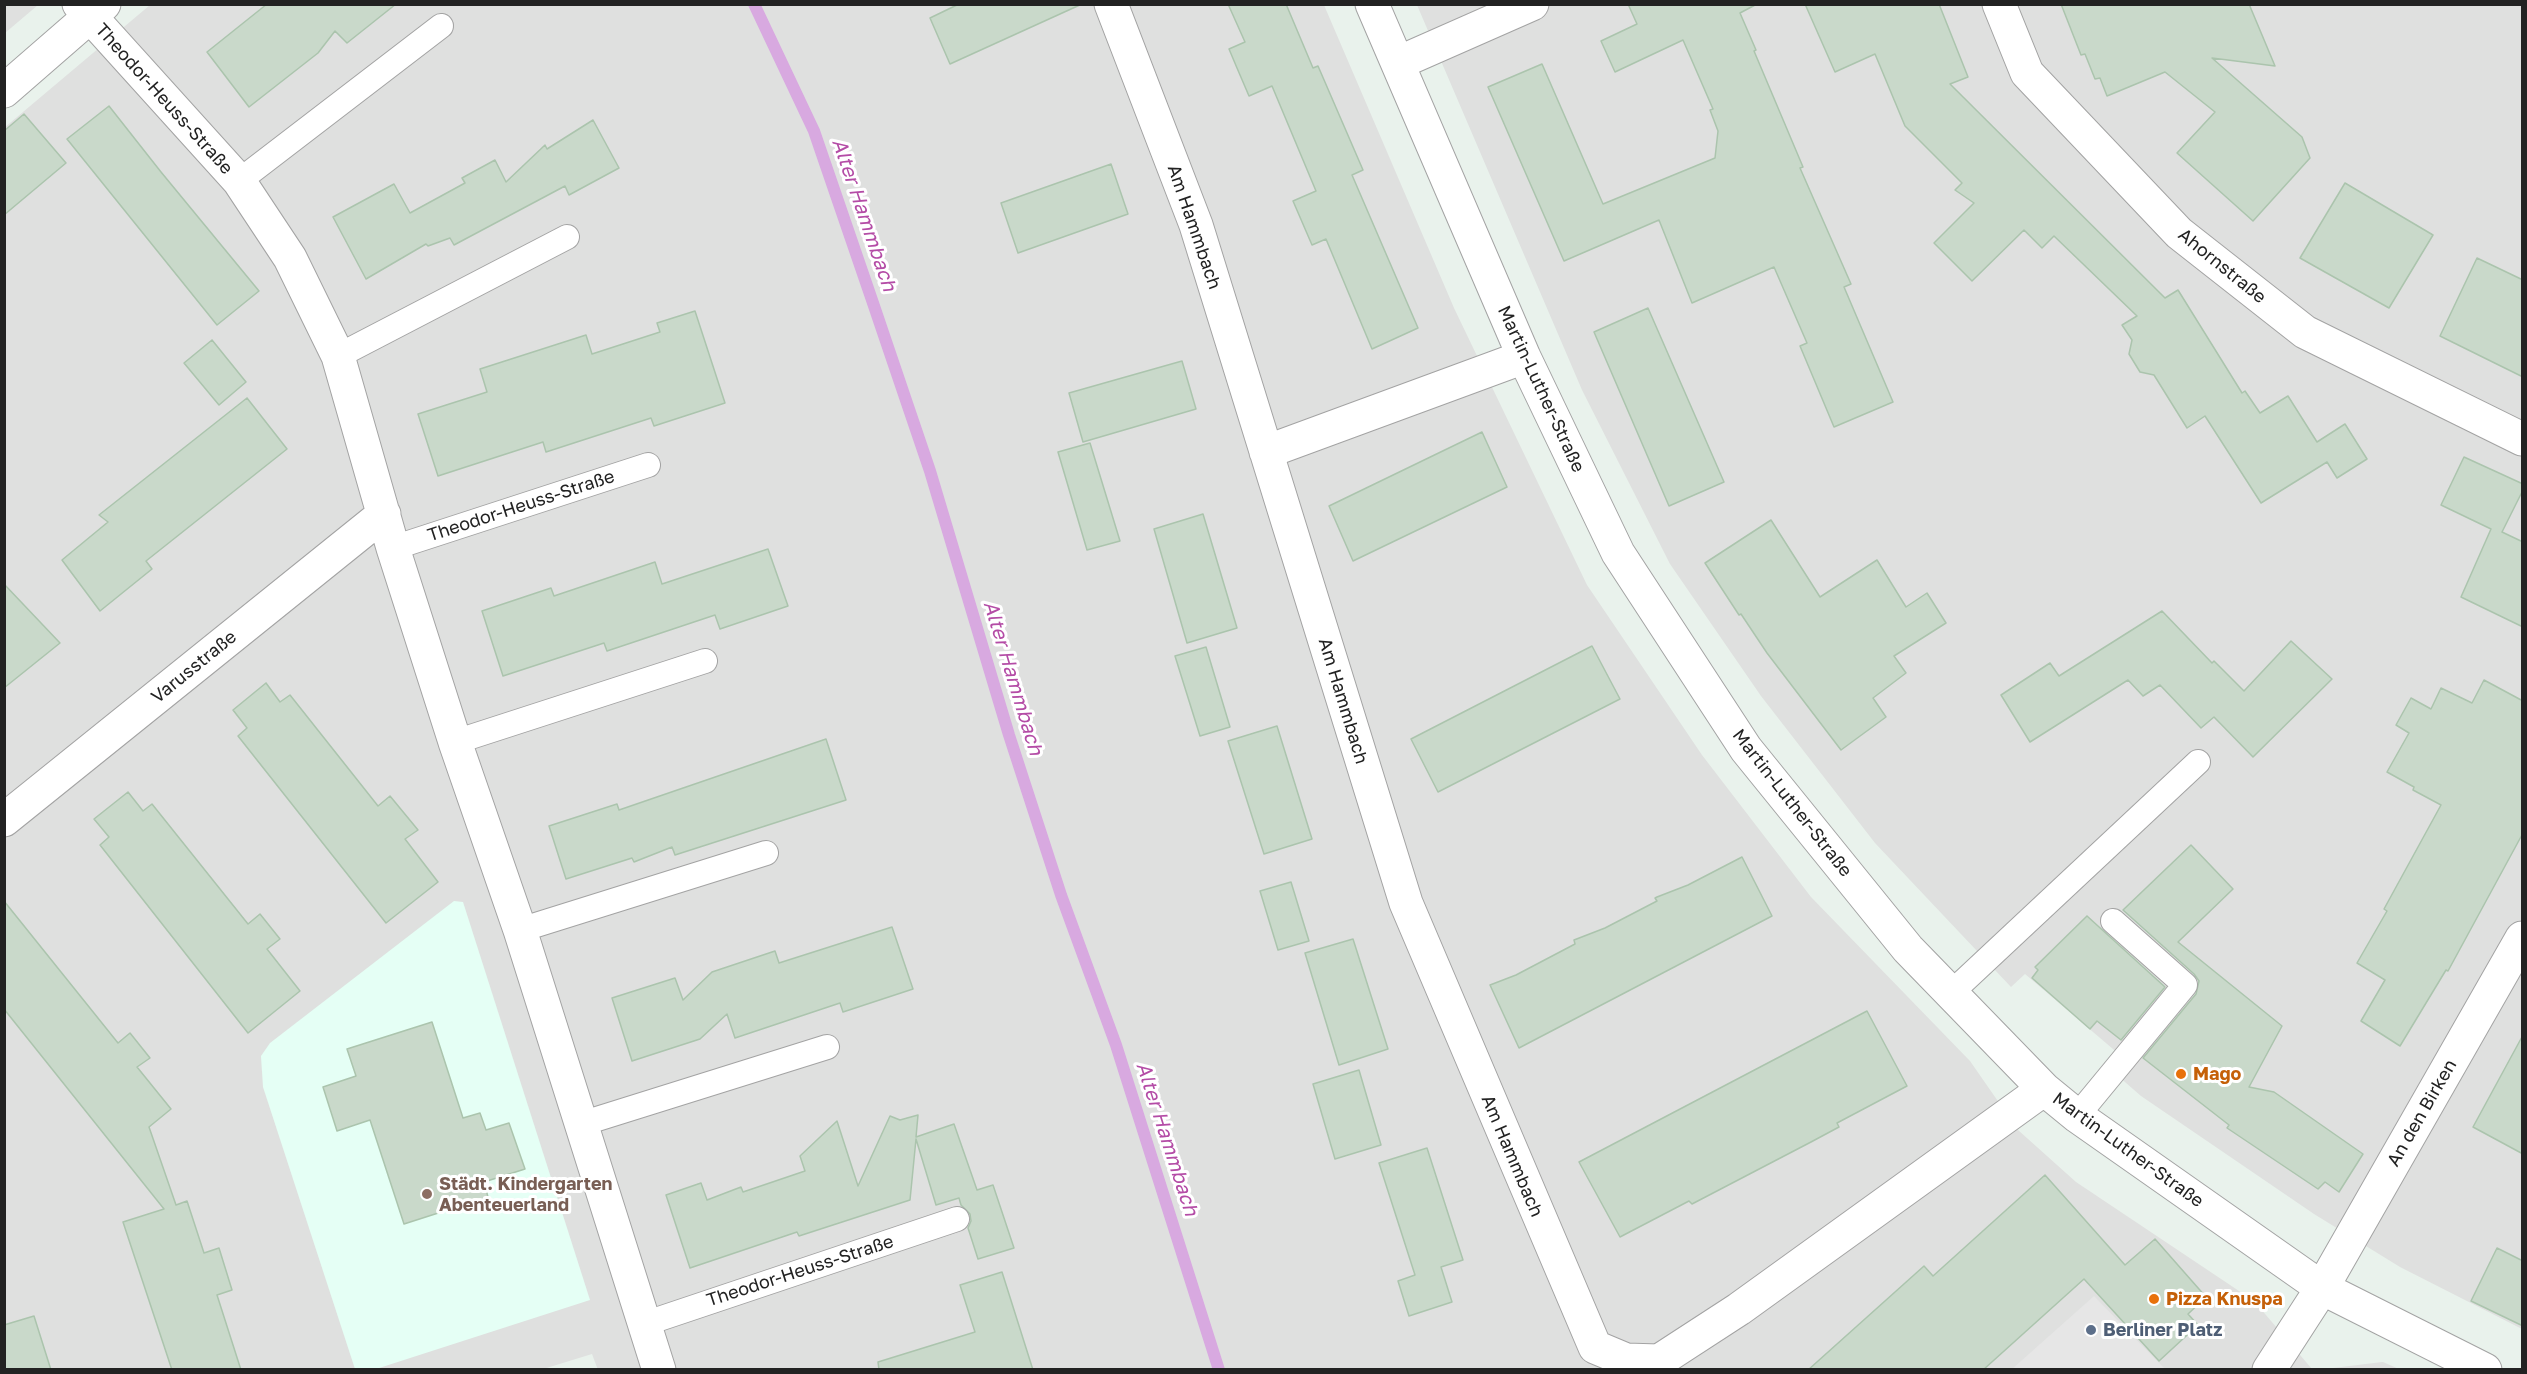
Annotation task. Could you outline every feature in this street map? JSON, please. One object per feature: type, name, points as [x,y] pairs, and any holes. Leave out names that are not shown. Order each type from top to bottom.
[{"type":"street","name":"Am Hammbach","points":[[1111,4],[1196,225],[1406,903],[1597,1358],[1659,1361],[1739,1309],[2044,1089]]},
{"type":"street","name":"Martin-Luther-Straße","points":[[1372,4],[1524,357],[1618,553],[1746,748],[1908,949],[2044,1089],[2077,1116],[2322,1288],[2485,1370]]},
{"type":"street","points":[[1398,63],[1532,4]]},
{"type":"street","name":"Ahornstraße","points":[[1999,4],[2027,73],[2179,233],[2306,332],[2523,439]]},
{"type":"street","points":[[4,91],[91,9]]},
{"type":"street","name":"Theodor-Heuss-Straße","points":[[91,9],[239,181],[290,258],[338,356],[393,548],[455,742],[520,930],[659,1370]]},
{"type":"street","points":[[1266,452],[1524,357]]},
{"type":"street","name":"Varusstraße","points":[[4,820],[384,514]]},
{"type":"street","name":"An den Birken","points":[[2269,1370],[2322,1288],[2523,938]]},
{"type":"lane","name":"Theodor-Heuss-Straße","points":[[239,181],[441,26]]},
{"type":"lane","points":[[338,356],[567,237]]},
{"type":"lane","name":"Theodor-Heuss-Straße","points":[[393,548],[648,465]]},
{"type":"lane","points":[[455,742],[705,661]]},
{"type":"lane","points":[[1950,994],[2198,762]]},
{"type":"lane","points":[[520,930],[766,853]]},
{"type":"lane","points":[[2077,1116],[2185,985],[2113,921]]},
{"type":"lane","points":[[581,1124],[827,1047]]},
{"type":"lane","name":"Theodor-Heuss-Straße","points":[[644,1324],[957,1219]]},
{"type":"shaded area","points":[[5,4],[38,4],[38,5],[5,33]]},
{"type":"shaded area","points":[[150,5],[1324,5],[1454,308],[1587,585],[1702,755],[1811,897],[1970,1061],[2018,1130],[2076,1182],[2254,1301],[2312,1369],[598,1370],[592,1354],[540,1370],[5,1369],[4,128]]},
{"type":"shaded area","points":[[1417,5],[2522,5],[2522,1329],[2400,1267],[2314,1214],[2141,1096],[2110,1069],[2120,1055],[2025,974],[2011,987],[1875,843],[1761,696],[1670,564],[1582,390]]},
{"type":"shaded area","name":"Städt. Kindergarten Abenteuerland","points":[[454,901],[463,902],[590,1300],[376,1369],[355,1369],[263,1087],[261,1056],[270,1043]]},
{"type":"shaded area","name":"Berliner Platz","points":[[2094,1296],[2165,1369],[2012,1369]]},
{"type":"shaded area","points":[[2382,1362],[2399,1369],[2325,1369]]},
{"type":"building","points":[[267,4],[396,4],[347,43],[335,31],[318,53],[249,107],[207,52]]},
{"type":"building","points":[[959,4],[1082,4],[950,64],[930,18]]},
{"type":"building","points":[[1228,4],[1286,4],[1313,68],[1318,66],[1363,170],[1352,175],[1418,328],[1372,349],[1326,239],[1312,245],[1293,201],[1316,191],[1272,86],[1249,96],[1229,49],[1245,42]]},
{"type":"building","points":[[1628,4],[1757,4],[1740,13],[1803,167],[1800,168],[1851,284],[1844,287],[1893,402],[1834,427],[1800,346],[1807,343],[1774,267],[1692,303],[1659,220],[1564,261],[1488,87],[1542,64],[1603,204],[1715,158],[1718,131],[1710,110],[1713,109],[1683,40],[1615,72],[1601,41],[1637,24]]},
{"type":"building","points":[[1805,4],[1939,4],[1968,77],[1950,84],[2165,298],[2178,290],[2242,393],[2245,391],[2260,413],[2288,396],[2317,442],[2345,424],[2367,459],[2337,478],[2327,462],[2261,503],[2205,416],[2187,428],[2154,375],[2140,372],[2129,354],[2132,340],[2122,325],[2137,316],[2054,236],[2042,248],[2024,230],[1972,281],[1934,243],[1974,203],[1955,190],[1962,183],[1905,126],[1875,54],[1835,72]]},
{"type":"building","points":[[2061,4],[2249,4],[2275,66],[2212,58],[2302,137],[2310,158],[2253,221],[2177,153],[2215,112],[2165,72],[2107,96],[2100,78],[2095,79],[2085,54],[2081,55]]},
{"type":"building","points":[[109,106],[259,291],[217,325],[67,139]]},
{"type":"building","points":[[24,114],[66,163],[4,215],[4,131]]},
{"type":"building","points":[[593,120],[619,168],[569,195],[565,186],[454,245],[450,238],[428,246],[426,244],[366,279],[333,217],[394,184],[410,213],[465,183],[462,178],[495,160],[506,182],[545,145],[547,149]]},
{"type":"building","points":[[1111,164],[1128,214],[1018,253],[1001,203]]},
{"type":"building","points":[[2345,183],[2433,235],[2389,308],[2300,258]]},
{"type":"building","points":[[2477,258],[2523,280],[2523,377],[2440,336]]},
{"type":"building","points":[[1648,308],[1724,482],[1669,506],[1594,332]]},
{"type":"building","points":[[695,311],[725,403],[654,426],[651,418],[546,452],[543,442],[438,476],[418,414],[487,392],[480,369],[586,335],[592,354],[660,332],[657,323]]},
{"type":"building","points":[[212,340],[246,382],[219,405],[184,363]]},
{"type":"building","points":[[1182,361],[1196,409],[1083,442],[1069,393]]},
{"type":"building","points":[[247,398],[287,449],[146,561],[152,569],[100,611],[62,560],[108,522],[99,515]]},
{"type":"building","points":[[1482,432],[1507,487],[1353,561],[1329,506]]},
{"type":"building","points":[[1090,443],[1120,541],[1087,550],[1058,452]]},
{"type":"building","points":[[2464,457],[2523,484],[2523,490],[2502,532],[2523,542],[2523,627],[2461,597],[2491,529],[2441,505]]},
{"type":"building","points":[[1203,514],[1237,628],[1187,643],[1154,529]]},
{"type":"building","points":[[1771,520],[1820,597],[1877,560],[1906,607],[1927,593],[1946,623],[1894,656],[1906,673],[1873,698],[1886,717],[1841,750],[1767,653],[1741,614],[1739,615],[1705,563]]},
{"type":"building","points":[[768,549],[788,606],[720,629],[715,615],[607,651],[604,643],[503,676],[482,611],[551,588],[554,596],[655,562],[662,584]]},
{"type":"building","points":[[4,584],[60,643],[4,688]]},
{"type":"building","points":[[2162,611],[2212,663],[2214,661],[2244,691],[2291,641],[2332,679],[2253,757],[2214,717],[2201,728],[2160,685],[2143,696],[2128,680],[2030,742],[2001,695],[2050,663],[2059,676]]},
{"type":"building","points":[[1592,646],[1620,699],[1438,792],[1411,739]]},
{"type":"building","points":[[1206,647],[1230,727],[1200,736],[1175,656]]},
{"type":"building","points":[[2484,680],[2523,701],[2523,833],[2448,971],[2446,970],[2400,1046],[2361,1021],[2385,980],[2357,963],[2387,911],[2384,909],[2441,805],[2413,790],[2414,787],[2387,772],[2409,733],[2396,725],[2411,698],[2431,709],[2441,688],[2472,703]]},
{"type":"building","points":[[266,683],[280,702],[290,695],[378,806],[390,796],[418,830],[405,839],[438,882],[386,923],[238,736],[247,728],[233,710]]},
{"type":"building","points":[[1277,726],[1312,839],[1264,854],[1228,741]]},
{"type":"building","points":[[826,739],[846,800],[675,855],[672,847],[634,862],[632,858],[566,879],[549,826],[617,804],[619,810]]},
{"type":"building","points":[[128,792],[143,811],[152,804],[248,924],[260,914],[280,939],[267,949],[300,991],[248,1033],[100,845],[109,837],[94,819]]},
{"type":"building","points":[[2191,845],[2233,889],[2178,942],[2282,1026],[2249,1087],[2274,1092],[2363,1154],[2339,1192],[2325,1182],[2318,1189],[2227,1128],[2229,1125],[2143,1058],[2196,994],[2199,981],[2123,910]]},
{"type":"building","points":[[1742,857],[1772,916],[1519,1048],[1490,985],[1516,975],[1575,944],[1574,940],[1605,928],[1657,901],[1655,898],[1688,885]]},
{"type":"building","points":[[1291,882],[1309,941],[1278,950],[1260,891]]},
{"type":"building","points":[[4,901],[118,1043],[130,1033],[150,1058],[137,1067],[171,1109],[149,1127],[176,1205],[187,1201],[204,1253],[219,1248],[232,1290],[217,1295],[241,1370],[172,1370],[123,1222],[164,1209],[4,1009]]},
{"type":"building","points":[[2087,916],[2165,987],[2121,1040],[2097,1021],[2090,1029],[2032,978],[2038,970],[2035,967]]},
{"type":"building","points":[[892,927],[913,989],[843,1012],[840,1003],[735,1038],[727,1014],[700,1039],[632,1061],[612,998],[675,978],[683,1000],[712,972],[775,951],[779,963]]},
{"type":"building","points":[[1353,939],[1388,1049],[1339,1065],[1305,953]]},
{"type":"building","points":[[1867,1011],[1907,1086],[1837,1123],[1839,1127],[1811,1142],[1692,1204],[1689,1201],[1620,1237],[1579,1162]]},
{"type":"building","points":[[432,1022],[463,1118],[480,1113],[486,1130],[509,1123],[525,1169],[484,1182],[488,1197],[404,1224],[370,1120],[337,1131],[323,1087],[356,1076],[347,1049]]},
{"type":"building","points":[[2523,1035],[2523,1154],[2473,1127]]},
{"type":"building","points":[[1359,1070],[1381,1145],[1335,1159],[1313,1084]]},
{"type":"building","points":[[918,1115],[916,1137],[954,1124],[977,1190],[993,1185],[1014,1248],[978,1259],[968,1228],[971,1221],[970,1214],[961,1205],[959,1198],[936,1205],[916,1139],[910,1200],[799,1236],[797,1232],[690,1268],[666,1195],[701,1183],[707,1200],[741,1187],[743,1192],[805,1171],[800,1156],[837,1121],[858,1186],[890,1116],[900,1120]]},
{"type":"building","points":[[1427,1148],[1463,1260],[1441,1267],[1452,1302],[1409,1316],[1398,1281],[1415,1275],[1379,1163]]},
{"type":"building","points":[[2045,1175],[2125,1265],[2155,1239],[2206,1297],[2188,1314],[2198,1325],[2159,1361],[2084,1279],[1983,1370],[1808,1370],[1924,1266],[1933,1276]]},
{"type":"building","points":[[2497,1248],[2523,1261],[2523,1326],[2471,1301]]},
{"type":"building","points":[[1002,1272],[1033,1370],[879,1370],[878,1362],[975,1332],[960,1285]]},
{"type":"building","points":[[34,1316],[51,1370],[4,1370],[4,1325]]},
{"type":"waterway","name":"Alter Hammbach","points":[[754,4],[814,131],[873,303],[930,471],[1009,735],[1061,895],[1116,1045],[1219,1370]]},
{"type":"place","name":"Mago","points":[[2181,1074]]},
{"type":"place","name":"Städt. Kindergarten Abenteuerland","points":[[427,1194]]},
{"type":"place","name":"Pizza Knuspa","points":[[2154,1299]]},
{"type":"place","name":"Berliner Platz","points":[[2091,1330]]}]
